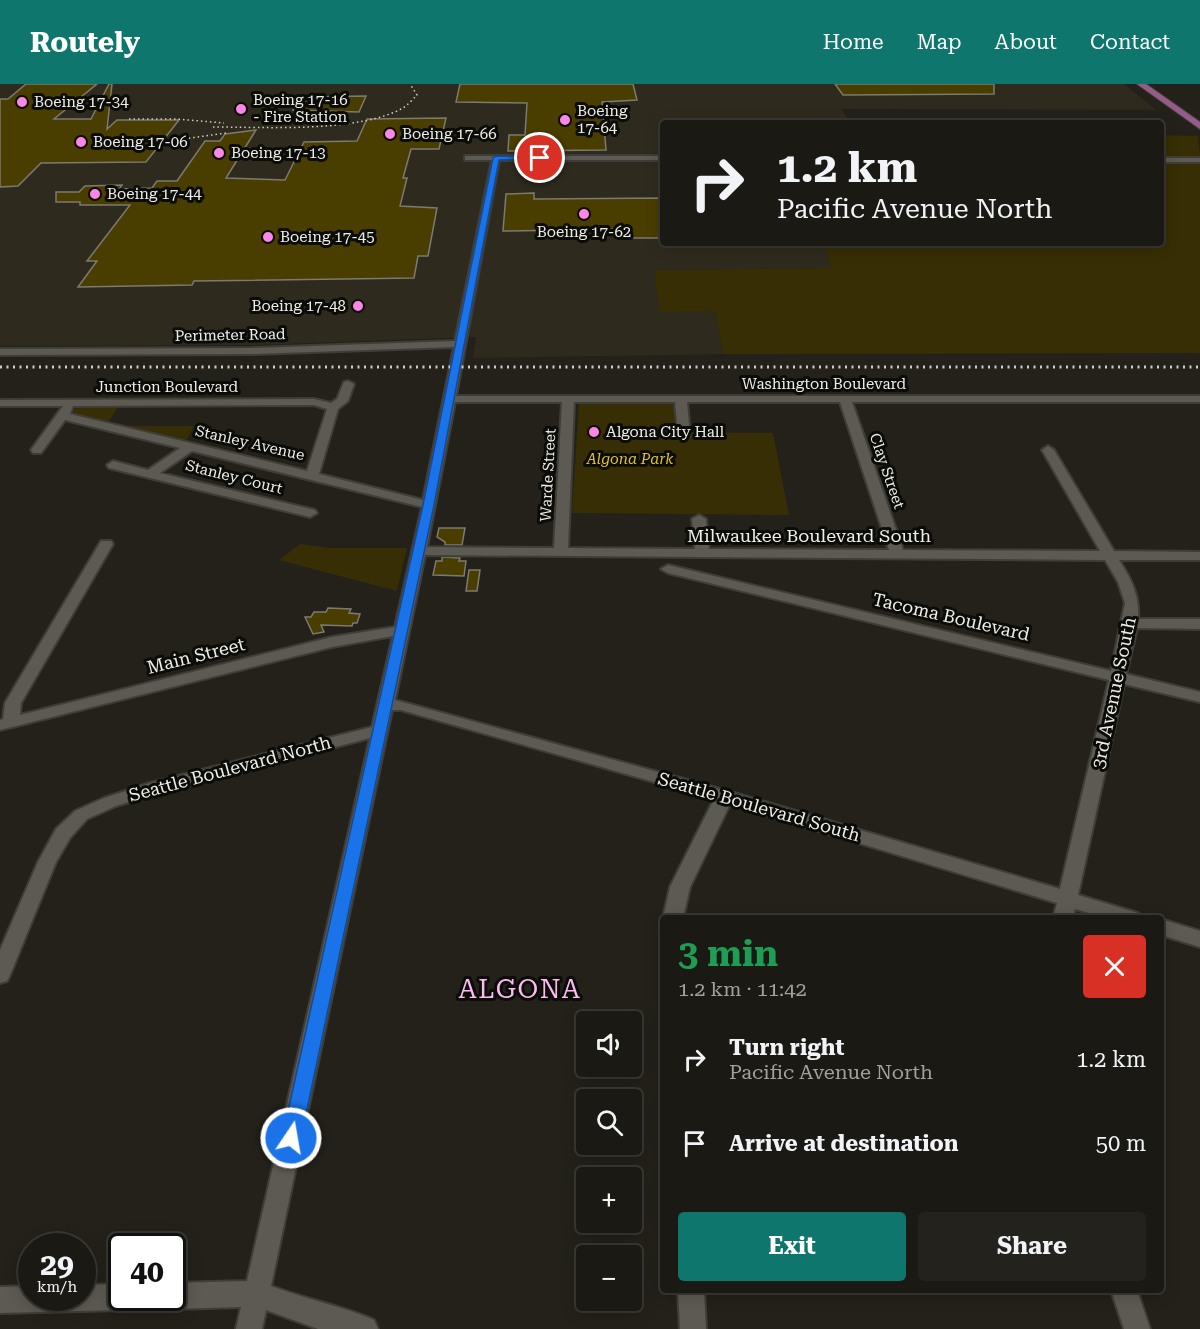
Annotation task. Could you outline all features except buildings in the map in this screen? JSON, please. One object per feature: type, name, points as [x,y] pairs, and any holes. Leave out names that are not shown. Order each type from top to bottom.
[{"type":"main road","points":[[1141,84],[1200,126]]},
{"type":"street","points":[[468,158],[660,158]]},
{"type":"street","points":[[249,1329],[429,505],[496,158]]},
{"type":"street","points":[[1164,160],[1200,160]]},
{"type":"street","name":"Perimeter Road","points":[[0,352],[254,351],[459,344]]},
{"type":"street","points":[[312,475],[333,407],[342,401],[348,384]]},
{"type":"street","name":"Washington Boulevard","points":[[448,399],[1200,399]]},
{"type":"street","name":"Warde Street","points":[[561,553],[568,399]]},
{"type":"street","points":[[681,399],[684,435]]},
{"type":"street","name":"Clay Street","points":[[845,399],[897,554]]},
{"type":"street","name":"Junction Boulevard","points":[[0,403],[314,402],[333,407]]},
{"type":"street","points":[[37,450],[72,403]]},
{"type":"street","name":"Stanley Avenue","points":[[63,416],[429,505]]},
{"type":"street","name":"Stanley Court","points":[[150,474],[191,446]]},
{"type":"street","name":"3rd Avenue South","points":[[1048,450],[1110,556],[1129,592],[1132,603],[1130,623],[1064,915]]},
{"type":"street","name":"Stanley Court","points":[[113,465],[310,513]]},
{"type":"street","points":[[693,575],[699,554],[699,519]]},
{"type":"street","points":[[5,723],[13,703],[106,544]]},
{"type":"street","name":"Milwaukee Boulevard South","points":[[418,551],[1200,556]]},
{"type":"street","name":"Tacoma Boulevard","points":[[668,569],[1200,697]]},
{"type":"street","points":[[1130,623],[1200,624]]},
{"type":"street","name":"Main Street","points":[[5,723],[332,642],[402,630]]},
{"type":"street","name":"Seattle Boulevard South","points":[[386,705],[401,705],[725,796],[1121,915]]},
{"type":"street","name":"Seattle Boulevard North","points":[[0,975],[47,862],[63,834],[81,815],[110,802],[150,789],[381,730]]},
{"type":"street","points":[[674,915],[680,887],[725,796]]},
{"type":"street","points":[[1164,928],[1200,939]]},
{"type":"street","points":[[690,1293],[693,1329]]},
{"type":"street","points":[[1125,1293],[1137,1329]]},
{"type":"street","points":[[186,1296],[257,1294],[311,1314],[365,1329]]},
{"type":"street","points":[[0,1300],[108,1297]]},
{"type":"shaded area","points":[[0,84],[1124,84],[1156,110],[842,109],[848,120],[660,120],[660,246],[824,246],[831,268],[654,270],[715,311],[723,354],[473,358],[476,337],[253,345],[0,346]]},
{"type":"green space","points":[[1164,135],[1198,136],[1200,156],[1164,156]]},
{"type":"green space","points":[[1164,162],[1200,162],[1200,353],[723,354],[715,311],[660,312],[654,270],[831,268],[824,246],[1164,246]]},
{"type":"green space","name":"Algona Park","points":[[579,402],[675,402],[677,432],[773,433],[789,515],[572,513]]},
{"type":"green space","points":[[118,407],[108,423],[73,414],[74,409]]},
{"type":"green space","points":[[125,426],[194,426],[186,441]]},
{"type":"green space","points":[[300,544],[331,548],[407,548],[397,591],[279,560]]},
{"type":"railway","points":[[213,127],[284,128],[362,122],[405,107],[417,95],[410,84]]},
{"type":"railway","points":[[129,119],[176,119],[224,123]]},
{"type":"railway","points":[[162,142],[226,133]]},
{"type":"railway","points":[[0,367],[1200,367]]},
{"type":"place","name":"Boeing 17-34","points":[[22,102]]},
{"type":"place","name":"Boeing 17-16 - Fire Station","points":[[241,109]]},
{"type":"place","name":"Boeing 17-64","points":[[565,120]]},
{"type":"place","name":"Boeing 17-66","points":[[390,134]]},
{"type":"place","name":"Boeing 17-06","points":[[81,142]]},
{"type":"place","name":"Boeing 17-13","points":[[219,153]]},
{"type":"place","name":"Boeing 17-44","points":[[95,194]]},
{"type":"place","name":"Boeing 17-62","points":[[584,214]]},
{"type":"place","name":"Boeing 17-45","points":[[268,237]]},
{"type":"place","name":"Boeing 17-48","points":[[358,306]]},
{"type":"place","name":"Algona City Hall","points":[[594,432]]},
{"type":"district","name":"ALGONA","points":[[520,989]]},
{"type":"route","points":[[291,1138],[429,505],[496,158],[540,158]]}]
